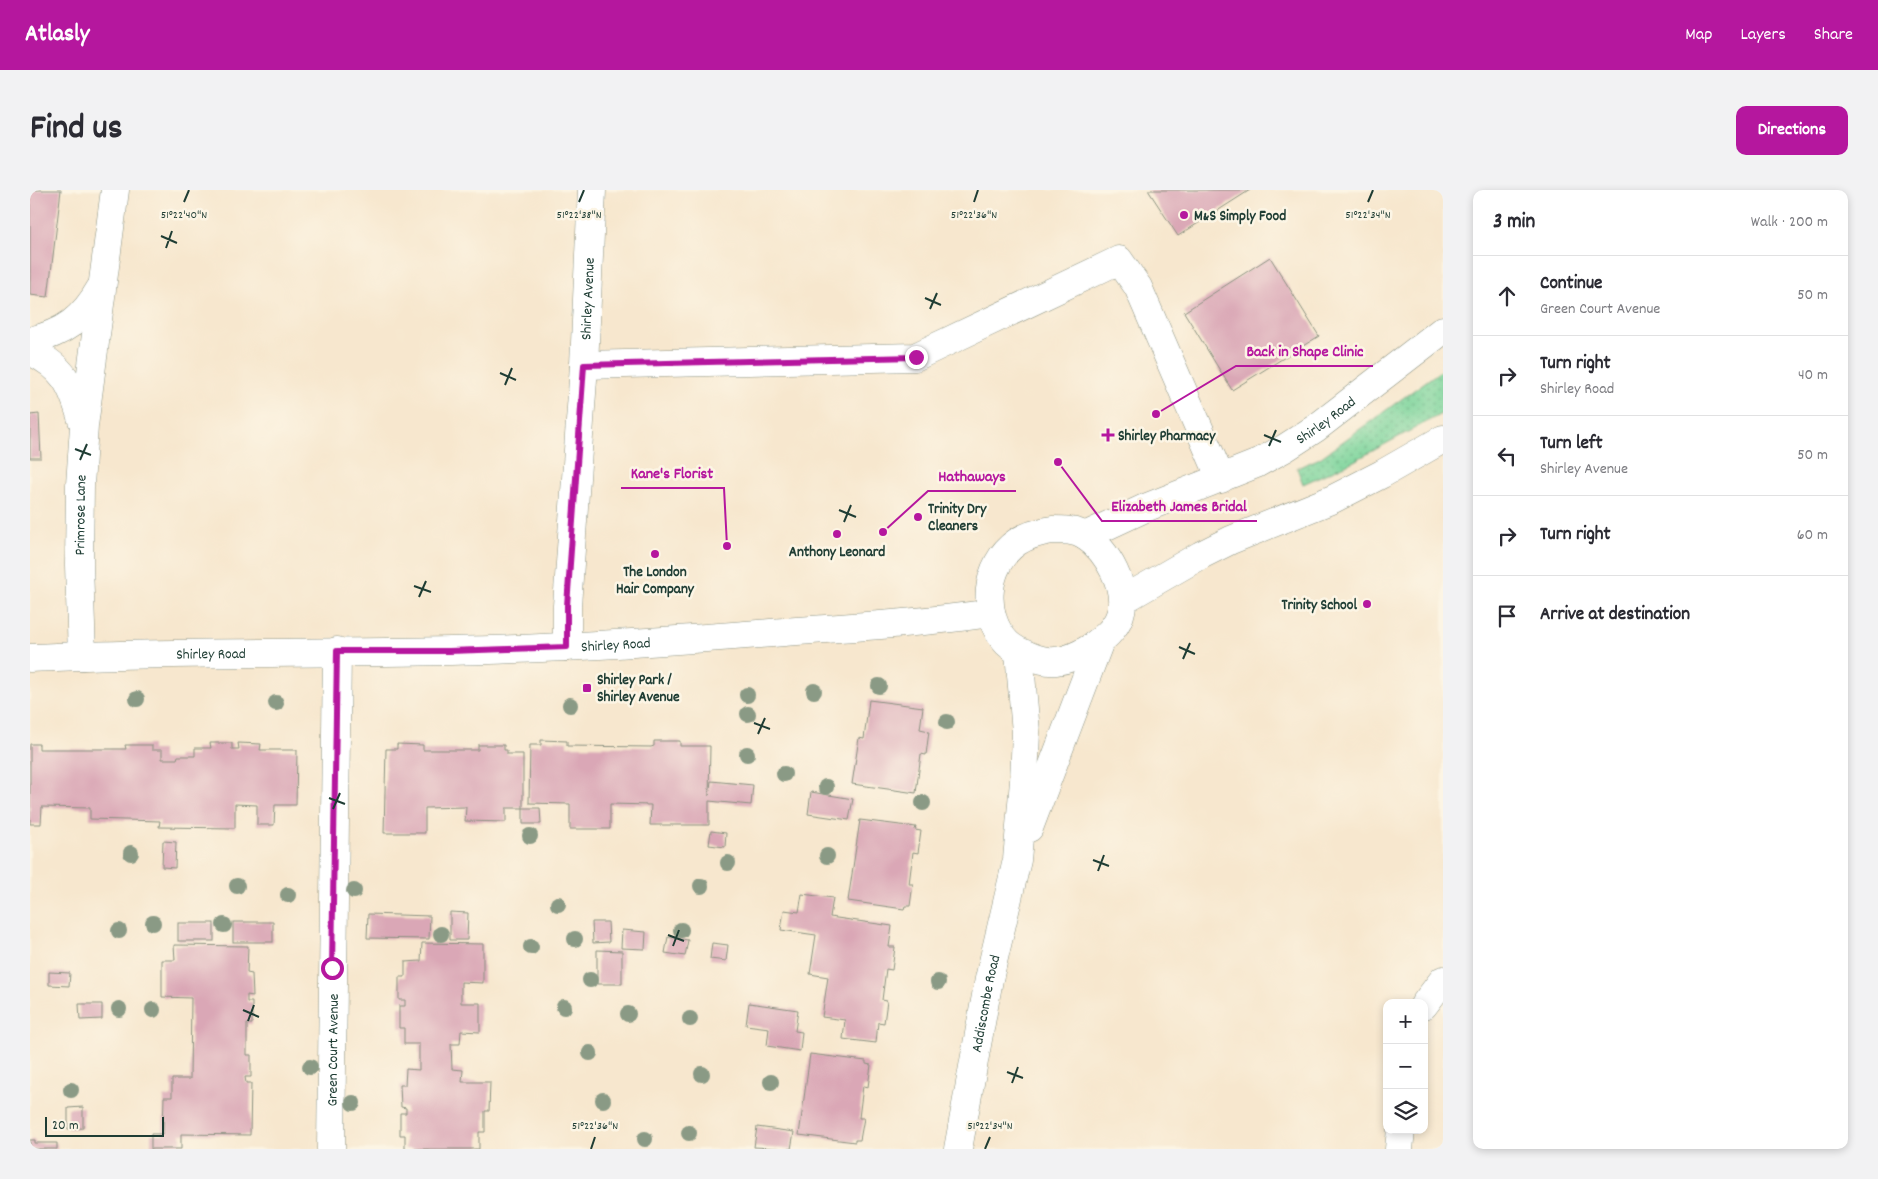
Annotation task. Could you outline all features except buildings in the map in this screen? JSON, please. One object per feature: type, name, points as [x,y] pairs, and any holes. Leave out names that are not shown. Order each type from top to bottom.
[{"type":"main road","name":"Primrose Lane","points":[[82,656],[80,503],[84,426],[115,190]]},
{"type":"main road","name":"Shirley Avenue","points":[[567,647],[567,606],[584,365],[592,190]]},
{"type":"main road","points":[[584,365],[916,357],[1119,260],[1138,287],[1221,479]]},
{"type":"main road","name":"Primrose Lane","points":[[30,341],[44,338],[66,328],[91,305],[101,286]]},
{"type":"main road","name":"Shirley Road","points":[[1085,536],[1145,508],[1221,479],[1263,460],[1316,428],[1443,330]]},
{"type":"main road","points":[[30,351],[53,365],[65,377],[74,391],[84,426]]},
{"type":"main road","points":[[1123,600],[1201,554],[1332,499],[1442,442]]},
{"type":"main road","points":[[1052,530],[1071,530],[1085,536],[1106,556],[1116,575],[1123,600],[1120,615],[1111,631],[1100,642],[1077,657],[1055,661],[1036,659],[1019,652],[1008,644],[998,632],[991,612],[989,593],[992,574],[1004,555],[1016,543],[1032,534],[1052,530]]},
{"type":"main road","name":"Shirley Road","points":[[30,658],[337,651],[449,651],[567,647],[915,622],[991,612]]},
{"type":"main road","name":"Addiscombe Road","points":[[1017,860],[1100,642]]},
{"type":"main road","name":"Green Court Avenue","points":[[331,1149],[337,651]]},
{"type":"main road","name":"Addiscombe Road","points":[[958,1149],[990,979],[1017,860],[1026,732],[1019,652]]},
{"type":"main road","points":[[1398,1149],[1400,1134]]},
{"type":"green space","points":[[1443,369],[1443,413],[1354,461],[1303,484],[1297,468],[1320,458]]},
{"type":"place","name":"M&S Simply Food","points":[[1184,215]]},
{"type":"place","name":"Back in Shape Clinic","points":[[1156,414]]},
{"type":"place","name":"Shirley Pharmacy","points":[[1108,435]]},
{"type":"place","name":"Elizabeth James Bridal","points":[[1058,462]]},
{"type":"place","name":"Trinity Dry Cleaners","points":[[918,517]]},
{"type":"place","name":"Hathaways","points":[[883,532]]},
{"type":"place","name":"Anthony Leonard","points":[[837,534]]},
{"type":"place","name":"Kane's Florist","points":[[727,546]]},
{"type":"place","name":"The London Hair Company","points":[[655,554]]},
{"type":"place","name":"Trinity School","points":[[1367,604]]},
{"type":"place","name":"Shirley Park / Shirley Avenue","points":[[587,688]]},
{"type":"route","points":[[332,968],[337,651],[449,651],[567,647],[567,606],[584,365],[916,357]]}]
